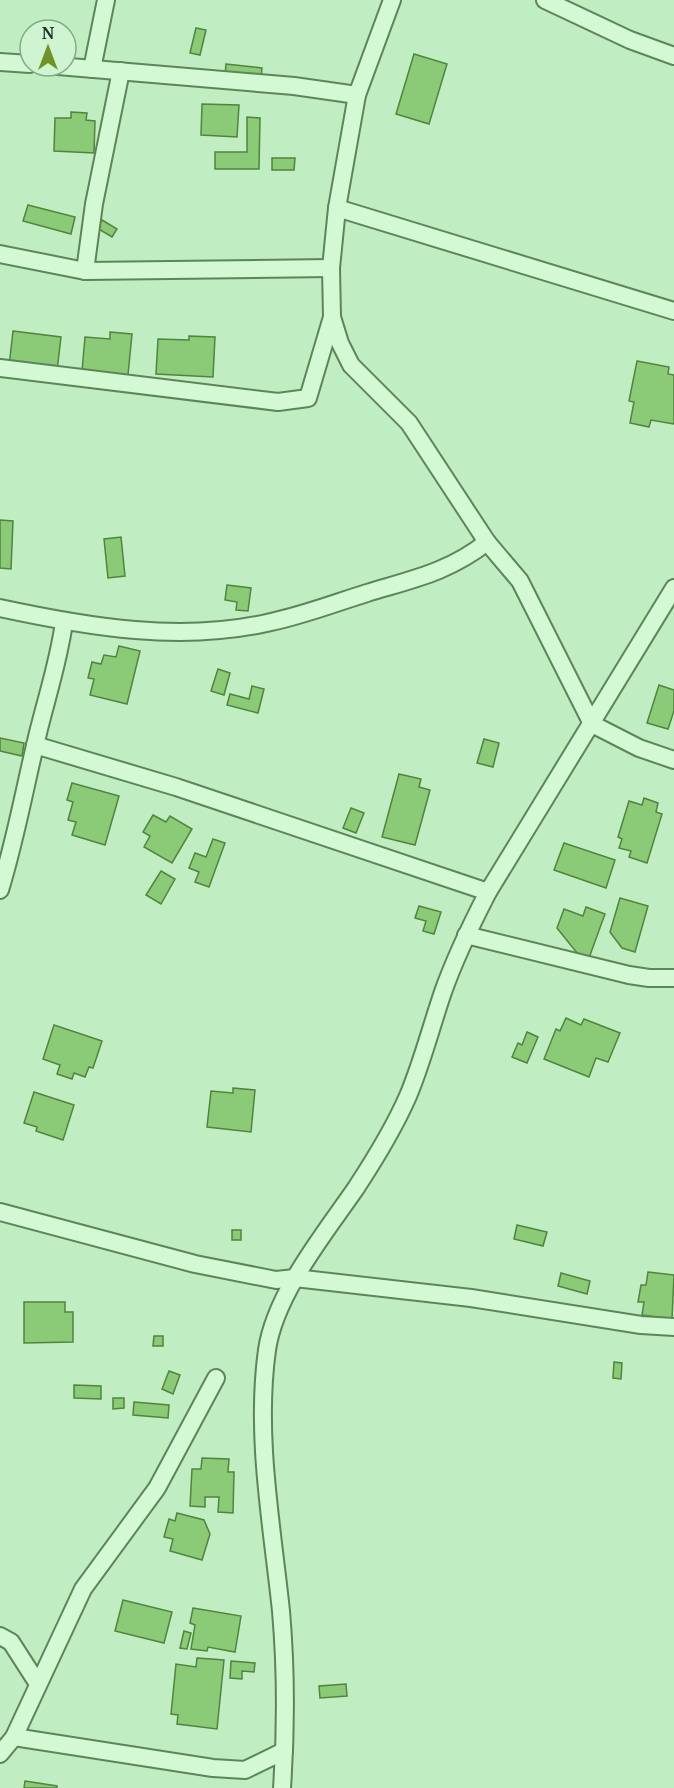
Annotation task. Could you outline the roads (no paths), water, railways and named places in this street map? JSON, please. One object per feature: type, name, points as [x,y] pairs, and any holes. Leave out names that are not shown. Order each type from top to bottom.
[{"type":"street","points":[[92,69],[106,0]]},
{"type":"street","points":[[393,0],[357,95],[337,208],[331,268],[332,317],[340,343],[351,365],[409,423],[487,542],[520,581],[592,724],[639,748],[674,760]]},
{"type":"street","points":[[545,0],[630,40],[674,56]]},
{"type":"street","points":[[0,62],[18,63]]},
{"type":"street","points":[[78,68],[294,86],[357,95]]},
{"type":"street","points":[[85,271],[94,204],[121,71]]},
{"type":"street","points":[[337,208],[674,311]]},
{"type":"street","points":[[0,254],[85,271],[331,268]]},
{"type":"street","points":[[0,368],[278,402],[298,401],[308,398],[332,317]]},
{"type":"street","points":[[0,608],[64,622],[165,633],[226,630],[271,623],[435,574],[465,559],[487,542]]},
{"type":"street","points":[[282,1788],[284,1751],[281,1615],[265,1460],[264,1376],[268,1346],[295,1278],[320,1235],[356,1188],[385,1141],[408,1095],[443,990],[466,935],[488,892],[674,588]]},
{"type":"street","points":[[0,890],[30,778],[35,745],[55,674],[64,622]]},
{"type":"street","points":[[35,745],[176,787],[488,892]]},
{"type":"street","points":[[466,935],[629,975],[674,978]]},
{"type":"street","points":[[0,1212],[195,1264],[276,1280],[295,1278],[471,1298],[641,1325],[674,1327]]},
{"type":"street","points":[[0,1754],[14,1737],[83,1589],[157,1488],[216,1378]]},
{"type":"street","points":[[0,1636],[11,1642],[38,1684]]},
{"type":"street","points":[[14,1737],[201,1767],[245,1770],[284,1751]]}]
